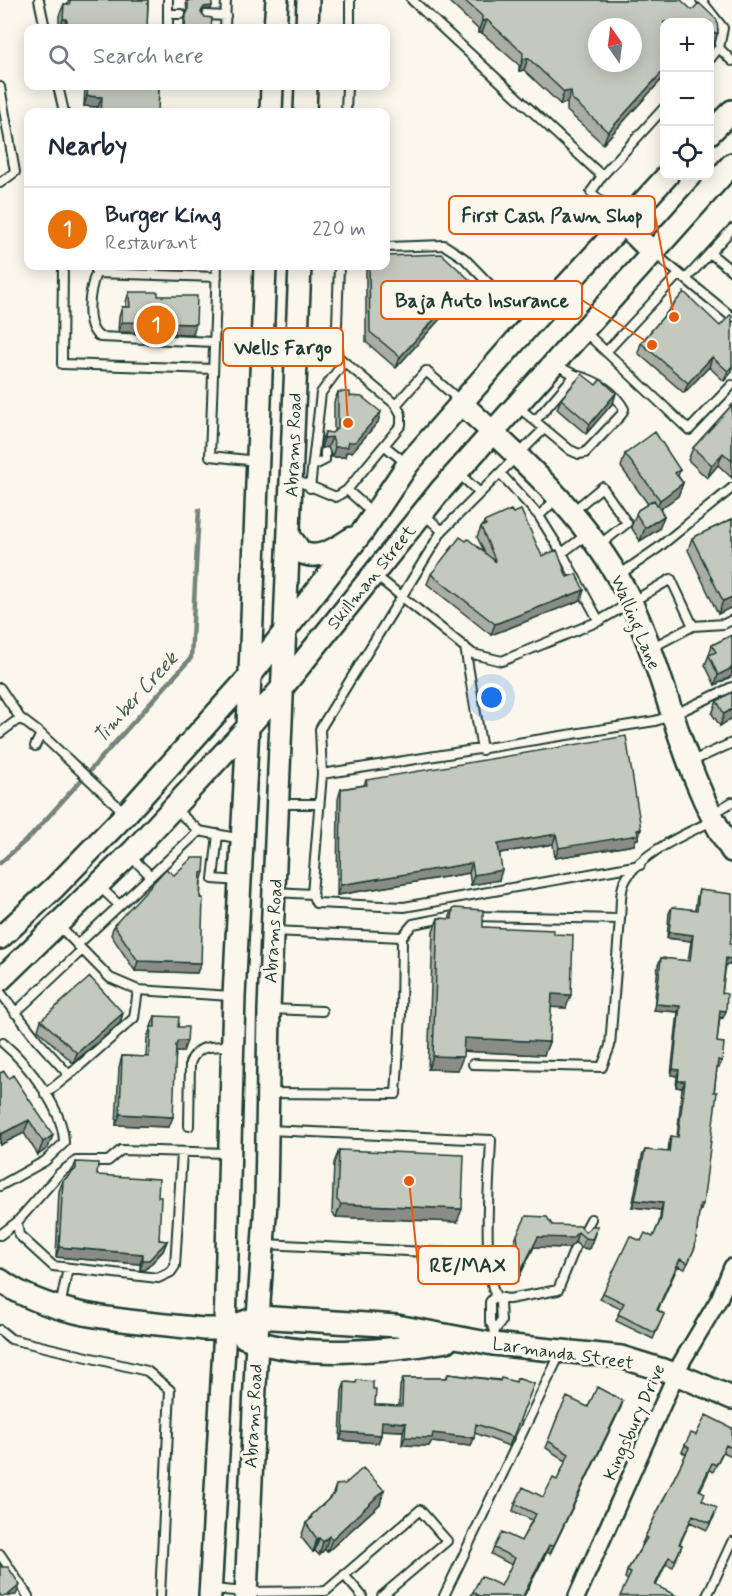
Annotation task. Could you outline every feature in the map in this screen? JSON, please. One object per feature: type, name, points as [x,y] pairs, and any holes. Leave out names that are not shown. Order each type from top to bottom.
[{"type":"main road","points":[[275,24],[277,0]]},
{"type":"main road","points":[[308,0],[308,24]]},
{"type":"main road","points":[[272,108],[273,90]]},
{"type":"main road","points":[[305,108],[306,90]]},
{"type":"main road","points":[[714,129],[732,111]]},
{"type":"main road","name":"Skillman Street","points":[[0,980],[129,855],[248,727],[492,431],[652,252],[730,171]]},
{"type":"main road","name":"Skillman Street","points":[[0,938],[54,888],[126,814],[250,676],[369,522],[408,464],[460,402],[663,180]]},
{"type":"main road","points":[[623,223],[652,252]]},
{"type":"main road","name":"Abrams Road","points":[[210,1592],[225,1329],[234,1001],[248,727],[266,270]]},
{"type":"main road","name":"Abrams Road","points":[[246,1594],[256,1343],[263,1244],[269,1009],[282,688],[287,629],[290,537],[301,483],[300,270]]},
{"type":"main road","name":"Walling Lane","points":[[460,402],[518,455],[565,505],[593,540],[617,576],[632,603],[711,818],[732,851]]},
{"type":"main road","points":[[290,537],[301,552],[314,555],[330,551],[369,522]]},
{"type":"main road","points":[[234,1001],[269,1009]]},
{"type":"main road","name":"Larmanda Street","points":[[0,1280],[31,1299],[60,1307],[127,1319],[225,1329],[256,1343],[286,1350],[399,1349],[459,1339],[494,1337],[562,1351],[621,1357],[676,1374],[732,1398]]},
{"type":"main road","name":"Larmanda Street","points":[[225,1329],[258,1317],[397,1326],[459,1339]]},
{"type":"street","name":"Kingsbury Drive","points":[[577,1596],[676,1374],[719,1299],[732,1267]]},
{"type":"lane","points":[[39,0],[44,24]]},
{"type":"lane","points":[[168,0],[168,24]]},
{"type":"lane","points":[[225,24],[226,0]]},
{"type":"lane","points":[[350,0],[350,24]]},
{"type":"lane","points":[[412,0],[602,176]]},
{"type":"lane","points":[[701,0],[723,28],[719,48],[714,54]]},
{"type":"lane","points":[[168,14],[181,14]]},
{"type":"lane","points":[[206,15],[226,16]]},
{"type":"lane","points":[[719,48],[732,61]]},
{"type":"lane","points":[[0,87],[15,172],[0,183]]},
{"type":"lane","points":[[59,90],[63,108]]},
{"type":"lane","points":[[346,108],[347,90]]},
{"type":"lane","points":[[623,223],[591,192],[602,176],[660,112]]},
{"type":"lane","points":[[606,352],[682,277],[710,253],[732,229]]},
{"type":"lane","points":[[390,247],[444,245],[464,258],[498,292]]},
{"type":"lane","points":[[652,252],[732,317]]},
{"type":"lane","points":[[710,253],[732,271]]},
{"type":"lane","points":[[63,270],[62,364],[213,369]]},
{"type":"lane","points":[[96,270],[92,283],[90,324],[93,333],[100,337],[214,342]]},
{"type":"lane","points":[[111,270],[217,277]]},
{"type":"lane","points":[[217,270],[210,456],[259,461]]},
{"type":"lane","points":[[325,452],[325,460],[313,466],[301,483],[336,497],[348,490],[401,425],[401,414],[396,405],[336,355],[339,270]]},
{"type":"lane","points":[[582,330],[689,430],[732,385]]},
{"type":"lane","points":[[313,466],[321,393],[344,362]]},
{"type":"lane","points":[[515,405],[570,450],[579,454],[585,453],[623,412],[622,405],[606,388],[553,363]]},
{"type":"lane","points":[[396,405],[426,371],[460,402]]},
{"type":"lane","points":[[535,421],[575,375]]},
{"type":"lane","points":[[317,426],[326,433]]},
{"type":"lane","points":[[544,429],[442,531],[401,594],[320,729],[322,774],[312,894],[316,903],[404,907],[640,865]]},
{"type":"lane","points":[[385,446],[408,464]]},
{"type":"lane","points":[[457,472],[480,493]]},
{"type":"lane","points":[[500,473],[539,516],[599,621]]},
{"type":"lane","points":[[539,516],[602,487],[627,523],[562,553]]},
{"type":"lane","points":[[617,576],[695,519],[732,488]]},
{"type":"lane","points":[[348,490],[369,522]]},
{"type":"lane","points":[[423,513],[442,531]]},
{"type":"lane","points":[[374,574],[473,654],[502,661],[599,621],[671,579],[693,626]]},
{"type":"lane","points":[[649,649],[693,626],[724,624],[732,621]]},
{"type":"lane","points":[[465,647],[482,750]]},
{"type":"lane","points":[[322,774],[635,725],[673,715],[732,687]]},
{"type":"lane","points":[[0,688],[21,718],[126,814]]},
{"type":"lane","points":[[0,733],[21,718]]},
{"type":"lane","points":[[35,746],[41,734]]},
{"type":"lane","points":[[689,762],[732,743]]},
{"type":"lane","points":[[472,1064],[602,1067],[610,1046],[622,889],[653,851],[711,818],[732,802]]},
{"type":"lane","points":[[279,804],[319,804]]},
{"type":"lane","points":[[174,807],[199,831],[243,839]]},
{"type":"lane","points":[[15,1013],[119,905],[199,831]]},
{"type":"lane","points":[[218,834],[213,879],[240,881]]},
{"type":"lane","points":[[129,855],[151,876]]},
{"type":"lane","points":[[99,885],[119,905]]},
{"type":"lane","points":[[275,892],[312,894]]},
{"type":"lane","points":[[268,1093],[396,1094],[401,1014],[402,937],[413,924],[452,915],[620,919]]},
{"type":"lane","points":[[59,925],[110,978],[138,990],[234,1001]]},
{"type":"lane","points":[[273,931],[402,937]]},
{"type":"lane","points":[[45,1094],[134,1018],[138,990]]},
{"type":"lane","points":[[0,992],[15,1013],[69,1075]]},
{"type":"lane","points":[[269,1009],[322,1011]]},
{"type":"lane","points":[[0,1186],[45,1161],[64,1143],[64,1126],[45,1094],[22,1059],[1,1043]]},
{"type":"lane","points":[[189,1126],[190,1063],[194,1053],[203,1046],[234,1046]]},
{"type":"lane","points":[[267,1130],[491,1140],[488,1255],[494,1297],[490,1302],[490,1322],[494,1337]]},
{"type":"lane","points":[[0,1235],[17,1222],[60,1173],[76,1161],[108,1161],[121,1150],[230,1153]]},
{"type":"lane","points":[[17,1222],[19,1235],[53,1266],[158,1278],[171,1272],[175,1266],[182,1152]]},
{"type":"lane","points":[[582,1236],[591,1219]]},
{"type":"lane","points":[[263,1244],[488,1255]]},
{"type":"lane","points":[[494,1297],[509,1299],[558,1290],[575,1248]]},
{"type":"lane","points":[[60,1307],[68,1268]]},
{"type":"lane","points":[[0,1330],[11,1339],[147,1371],[170,1390],[160,1596]]},
{"type":"lane","points":[[444,1596],[562,1351]]},
{"type":"lane","points":[[210,1592],[246,1594],[326,1591],[420,1510],[447,1541],[382,1596]]},
{"type":"lane","points":[[707,1596],[732,1542]]},
{"type":"lane","points":[[0,1554],[28,1596]]},
{"type":"lane","points":[[344,1575],[362,1596]]},
{"type":"building","points":[[70,0],[148,0],[147,24],[67,24],[67,19],[63,19],[64,4],[70,4]]},
{"type":"building","points":[[188,0],[212,0],[212,6],[204,7],[201,12],[205,17],[212,18],[211,24],[185,24]]},
{"type":"building","points":[[464,0],[681,0],[692,10],[699,3],[717,20],[718,33],[714,33],[714,18],[660,18],[660,74],[608,132],[572,99],[571,91],[564,92],[528,58],[523,59],[523,53],[487,20],[482,21],[482,16]]},
{"type":"building","points":[[88,90],[159,90],[158,108],[101,108],[102,97],[87,96]]},
{"type":"building","points":[[442,254],[470,280],[400,357],[370,332],[369,270],[390,270],[390,256]]},
{"type":"building","points":[[129,292],[158,292],[158,296],[197,296],[196,324],[122,322],[122,307],[130,307]]},
{"type":"building","points":[[684,292],[720,326],[730,315],[732,316],[732,366],[728,371],[712,357],[688,383],[641,343]]},
{"type":"building","points":[[582,374],[596,385],[600,380],[603,381],[616,393],[590,424],[561,399]]},
{"type":"building","points":[[338,392],[350,392],[350,396],[362,397],[381,412],[355,442],[348,442],[348,447],[335,447],[332,437],[324,438],[325,432],[332,433],[338,428]]},
{"type":"building","points":[[732,405],[732,461],[723,453],[712,465],[693,448]]},
{"type":"building","points":[[655,432],[680,470],[675,473],[683,483],[660,500],[625,454]]},
{"type":"building","points":[[654,500],[664,516],[645,528],[636,514],[638,510]]},
{"type":"building","points":[[511,510],[513,513],[521,510],[542,556],[557,550],[567,577],[576,574],[584,590],[495,624],[431,574],[460,537],[466,541],[468,539],[496,562],[481,527],[486,525],[484,522]]},
{"type":"building","points":[[732,519],[732,597],[723,601],[692,538]]},
{"type":"building","points":[[732,635],[732,668],[718,675],[709,655],[716,652],[712,645]]},
{"type":"building","points":[[732,692],[732,709],[724,714],[717,701]]},
{"type":"building","points":[[626,736],[641,829],[637,830],[638,835],[559,848],[556,834],[498,844],[502,870],[474,875],[472,863],[340,885],[341,789],[367,785],[366,780]]},
{"type":"building","points":[[192,858],[205,858],[204,872],[201,873],[200,898],[203,898],[201,963],[138,961],[114,925],[166,869],[174,875]]},
{"type":"building","points":[[699,890],[732,894],[730,944],[732,944],[732,959],[726,958],[722,993],[727,994],[726,1011],[720,1010],[717,1042],[724,1043],[722,1061],[718,1060],[714,1092],[717,1092],[703,1204],[700,1204],[695,1247],[688,1263],[680,1259],[657,1310],[664,1314],[655,1333],[618,1314],[624,1303],[603,1293],[630,1236],[641,1241],[645,1233],[653,1237],[661,1219],[663,1203],[635,1200],[645,1150],[669,1152],[671,1136],[678,1137],[685,1081],[678,1081],[679,1070],[673,1069],[680,1006],[656,1004],[661,958],[690,961],[693,935],[669,932],[672,907],[697,910]]},
{"type":"building","points":[[455,908],[483,910],[483,927],[554,930],[554,934],[573,935],[571,995],[552,994],[549,1042],[464,1038],[463,1057],[433,1056],[438,918],[452,919]]},
{"type":"building","points":[[90,977],[123,1013],[77,1053],[41,1020]]},
{"type":"building","points":[[155,1016],[179,1017],[178,1027],[188,1027],[187,1041],[178,1041],[176,1045],[173,1117],[120,1114],[122,1056],[149,1057],[151,1027],[155,1027]]},
{"type":"building","points":[[4,1071],[9,1078],[13,1075],[53,1135],[43,1142],[29,1120],[0,1133],[0,1073]]},
{"type":"building","points":[[339,1150],[464,1155],[462,1209],[341,1204],[337,1200]]},
{"type":"building","points":[[76,1162],[98,1163],[97,1175],[159,1179],[158,1197],[161,1197],[159,1240],[167,1241],[149,1260],[143,1260],[143,1254],[59,1247],[63,1181],[76,1169]]},
{"type":"building","points":[[526,1216],[547,1217],[552,1225],[580,1226],[585,1232],[592,1226],[598,1226],[592,1239],[585,1238],[578,1232],[572,1238],[538,1237],[521,1271],[517,1235]]},
{"type":"building","points":[[448,1374],[500,1381],[501,1378],[516,1382],[517,1378],[534,1384],[513,1437],[476,1424],[474,1438],[433,1433],[432,1438],[405,1437],[406,1423],[382,1421],[381,1435],[343,1432],[345,1382],[356,1383],[357,1380],[373,1382],[373,1389],[376,1389],[375,1405],[402,1406],[403,1378],[447,1378]]},
{"type":"building","points":[[597,1387],[623,1401],[553,1547],[549,1545],[523,1596],[480,1596],[473,1592],[481,1576],[501,1586],[515,1558],[494,1548],[502,1532],[521,1541],[536,1514],[515,1504],[523,1487],[543,1497],[553,1478],[557,1480],[569,1454],[548,1441],[559,1413],[567,1397],[588,1407]]},
{"type":"building","points":[[706,1415],[732,1428],[732,1448],[726,1445],[716,1465],[712,1463],[699,1490],[705,1493],[702,1500],[717,1508],[710,1523],[693,1515],[679,1544],[682,1545],[675,1560],[669,1557],[655,1585],[677,1596],[620,1596],[631,1573],[627,1571],[647,1538],[645,1537],[689,1448],[685,1445],[691,1433],[696,1435]]},
{"type":"building","points":[[363,1468],[384,1490],[332,1539],[329,1536],[323,1542],[317,1539],[306,1523],[334,1494],[336,1485],[345,1484]]},
{"type":"building","points":[[0,1564],[2,1567],[8,1567],[20,1585],[9,1596],[0,1596]]},
{"type":"waterway","name":"Timber Creek","points":[[0,863],[31,836],[191,658],[199,510]]},
{"type":"place","name":"First Cash Pawn Shop","points":[[674,317]]},
{"type":"place","name":"Burger King","points":[[156,325]]},
{"type":"place","name":"Baja Auto Insurance","points":[[652,345]]},
{"type":"place","name":"Wells Fargo","points":[[348,423]]},
{"type":"place","name":"RE/MAX","points":[[409,1181]]}]
